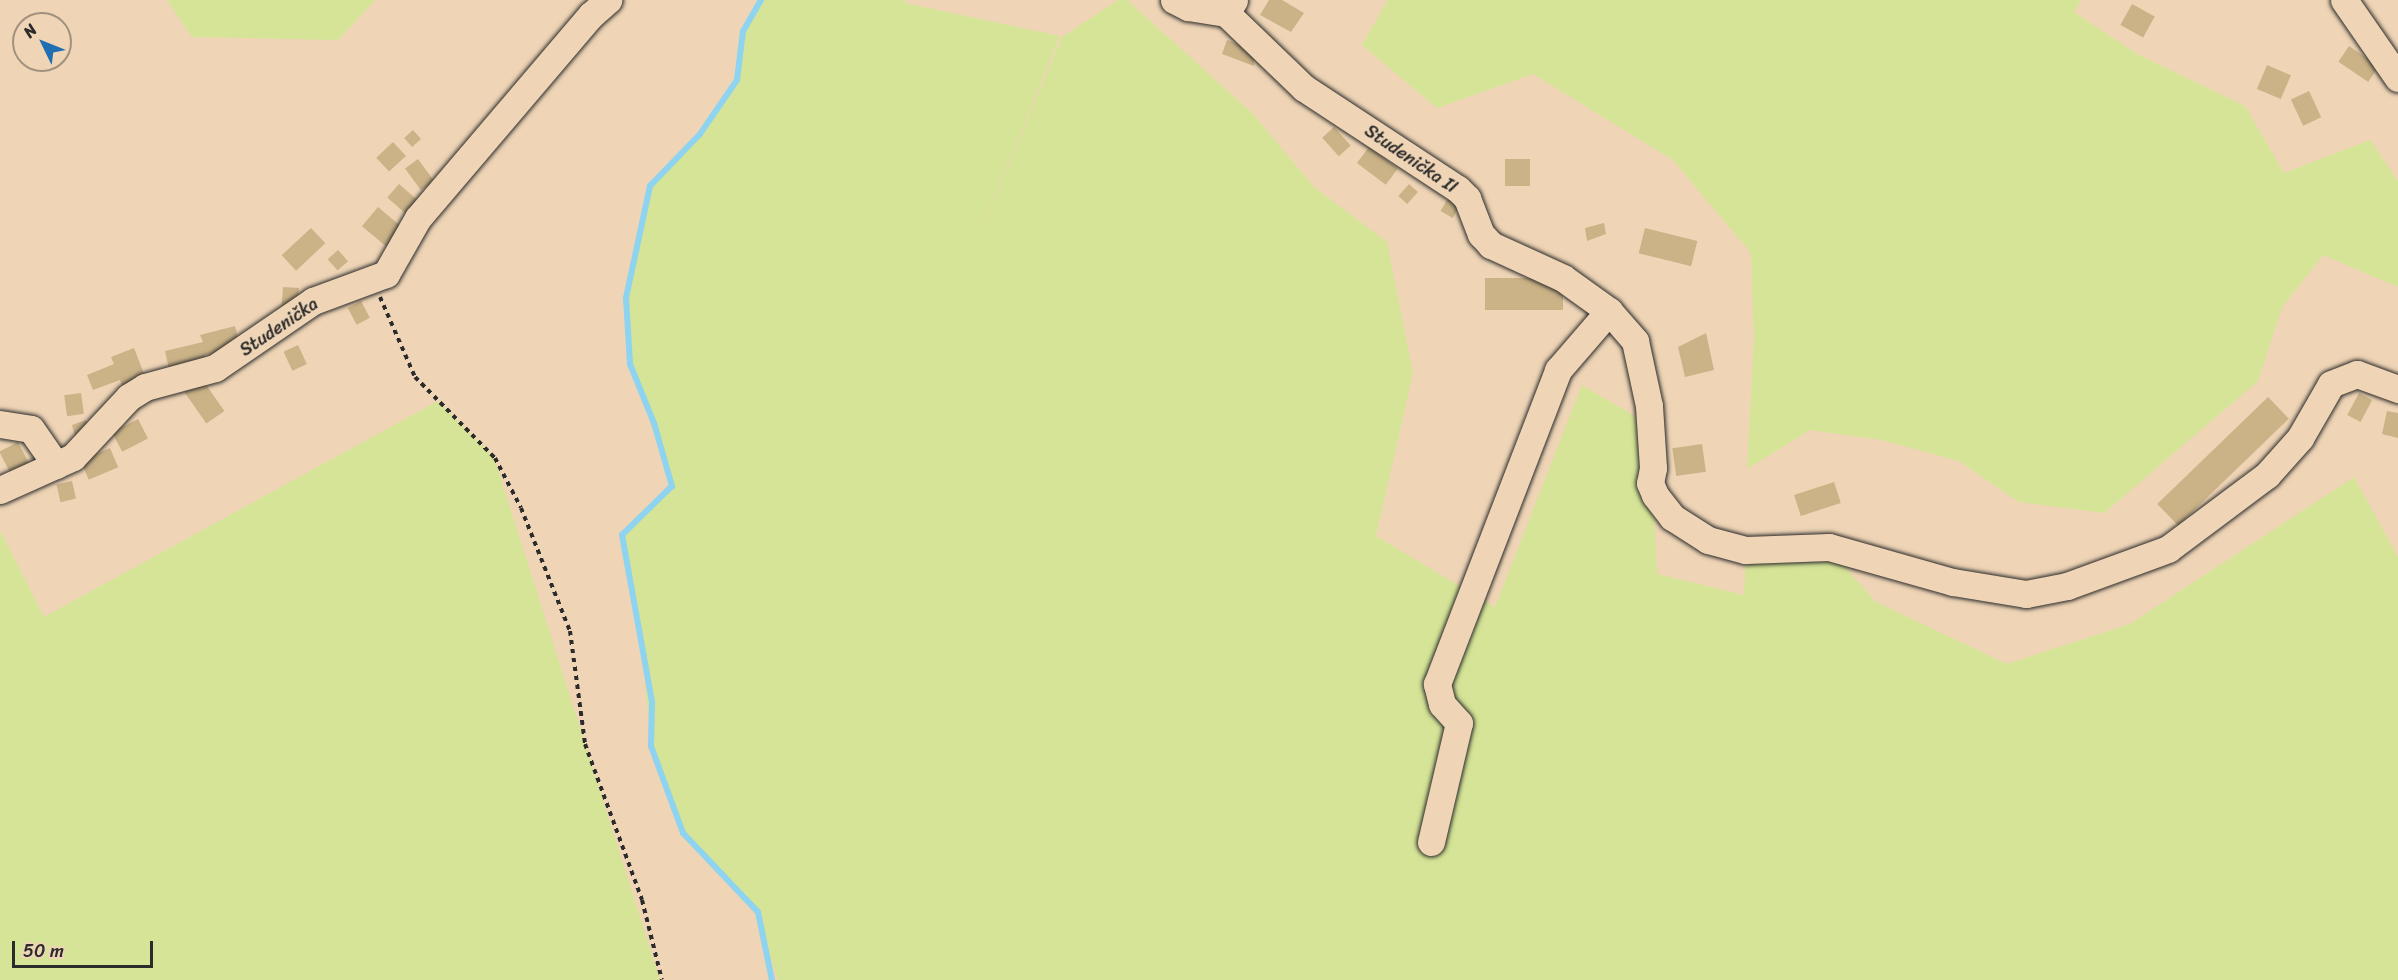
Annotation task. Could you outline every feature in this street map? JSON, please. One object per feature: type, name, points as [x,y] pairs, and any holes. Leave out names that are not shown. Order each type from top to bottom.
[{"type":"street","name":"Studenička","points":[[0,490],[73,457],[129,397],[145,387],[215,368],[313,301],[373,278],[393,266],[418,218],[591,15],[608,0]]},
{"type":"street","points":[[1174,0],[1188,7],[1230,7]]},
{"type":"street","points":[[2344,0],[2398,78]]},
{"type":"street","name":"Studenička II","points":[[1230,7],[1304,88],[1458,189],[1467,198],[1481,234],[1491,245],[1563,278],[1609,311],[1635,341],[1649,406],[1653,468],[1650,483],[1655,495],[1672,517],[1708,540],[1746,550],[1829,547],[1953,582],[2026,594],[2067,586],[2168,549],[2267,475],[2300,438],[2331,384],[2357,374],[2398,389]]},
{"type":"street","points":[[1431,842],[1460,723],[1442,704],[1437,684],[1558,370],[1609,311]]},
{"type":"street","points":[[0,424],[31,429],[56,465]]},
{"type":"path","points":[[373,278],[415,377],[495,458],[521,508],[570,631],[585,744],[642,900],[662,980]]},
{"type":"green space","points":[[167,0],[375,0],[338,40],[192,37]]},
{"type":"green space","points":[[761,0],[905,0],[905,3],[1060,36],[966,266],[1062,37],[1118,0],[1127,0],[1252,113],[1314,187],[1387,242],[1413,373],[1376,536],[1495,607],[1582,385],[1650,425],[1657,574],[1744,595],[1746,550],[1827,547],[1876,602],[2007,664],[2130,624],[2354,477],[2398,557],[2398,980],[778,980],[755,910],[687,838],[651,746],[640,624],[623,538],[672,486],[630,364],[626,298],[650,186],[693,141],[737,80],[743,31]]},
{"type":"green space","points":[[1388,0],[2081,0],[2074,12],[2137,54],[2245,106],[2284,173],[2370,140],[2398,181],[2398,287],[2323,255],[2282,307],[2258,381],[2104,513],[2019,502],[1959,461],[1882,440],[1810,430],[1747,469],[1754,338],[1751,253],[1673,160],[1533,74],[1437,108],[1362,45]]},
{"type":"green space","points":[[438,401],[494,457],[660,980],[0,980],[0,530],[44,617]]},
{"type":"building","points":[[1269,0],[1282,0],[1304,13],[1291,32],[1260,15]]},
{"type":"building","points":[[2132,4],[2155,17],[2143,38],[2120,25]]},
{"type":"building","points":[[1227,40],[1254,50],[1254,66],[1222,54]]},
{"type":"building","points":[[2349,46],[2379,66],[2368,82],[2338,62]]},
{"type":"building","points":[[2267,65],[2291,75],[2281,99],[2257,89]]},
{"type":"building","points":[[2309,91],[2321,117],[2303,126],[2291,99]]},
{"type":"building","points":[[1334,127],[1351,146],[1339,156],[1322,138]]},
{"type":"building","points":[[413,130],[421,139],[412,147],[404,138]]},
{"type":"building","points":[[393,142],[406,156],[389,172],[376,158]]},
{"type":"building","points":[[1369,147],[1398,169],[1386,185],[1357,163]]},
{"type":"building","points":[[418,159],[434,181],[421,190],[405,168]]},
{"type":"building","points":[[1505,159],[1530,159],[1530,186],[1505,186]]},
{"type":"building","points":[[399,184],[422,204],[410,217],[387,198]]},
{"type":"building","points":[[1409,184],[1418,192],[1407,204],[1398,196]]},
{"type":"building","points":[[1448,198],[1460,205],[1453,218],[1440,211]]},
{"type":"building","points":[[378,207],[403,228],[387,247],[362,226]]},
{"type":"building","points":[[1604,223],[1606,234],[1587,241],[1585,228]]},
{"type":"building","points":[[311,228],[325,243],[296,271],[282,255]]},
{"type":"building","points":[[1645,228],[1697,241],[1691,266],[1639,253]]},
{"type":"building","points":[[338,250],[348,261],[338,271],[328,259]]},
{"type":"building","points":[[1485,278],[1563,278],[1563,310],[1485,310]]},
{"type":"building","points":[[283,287],[299,288],[298,307],[282,306]]},
{"type":"building","points":[[361,301],[370,318],[357,325],[348,308]]},
{"type":"building","points":[[235,326],[240,346],[205,355],[204,361],[169,369],[165,351],[203,342],[200,335]]},
{"type":"building","points":[[1706,333],[1714,370],[1685,377],[1678,347]]},
{"type":"building","points":[[298,345],[307,364],[292,371],[283,352]]},
{"type":"building","points":[[134,348],[148,384],[125,393],[120,380],[93,390],[87,375],[114,364],[111,357]]},
{"type":"building","points":[[202,379],[224,411],[206,424],[184,392]]},
{"type":"building","points":[[81,393],[84,414],[67,416],[64,395]]},
{"type":"building","points":[[2359,393],[2372,400],[2361,422],[2347,415]]},
{"type":"building","points":[[2268,397],[2289,419],[2178,526],[2157,504]]},
{"type":"building","points":[[2387,411],[2398,413],[2398,438],[2382,434]]},
{"type":"building","points":[[138,419],[148,439],[122,452],[112,432]]},
{"type":"building","points":[[86,420],[90,435],[77,443],[72,425]]},
{"type":"building","points":[[18,442],[31,467],[12,476],[0,451]]},
{"type":"building","points":[[1702,444],[1706,472],[1676,476],[1672,448]]},
{"type":"building","points":[[110,448],[118,467],[89,480],[81,461]]},
{"type":"building","points":[[72,481],[76,499],[60,502],[56,485]]},
{"type":"building","points":[[1834,482],[1841,503],[1801,516],[1794,495]]},
{"type":"waterway","points":[[761,0],[743,31],[737,80],[700,134],[650,186],[626,298],[630,364],[654,423],[672,486],[622,535],[652,702],[651,746],[683,833],[758,912],[772,980]]}]
